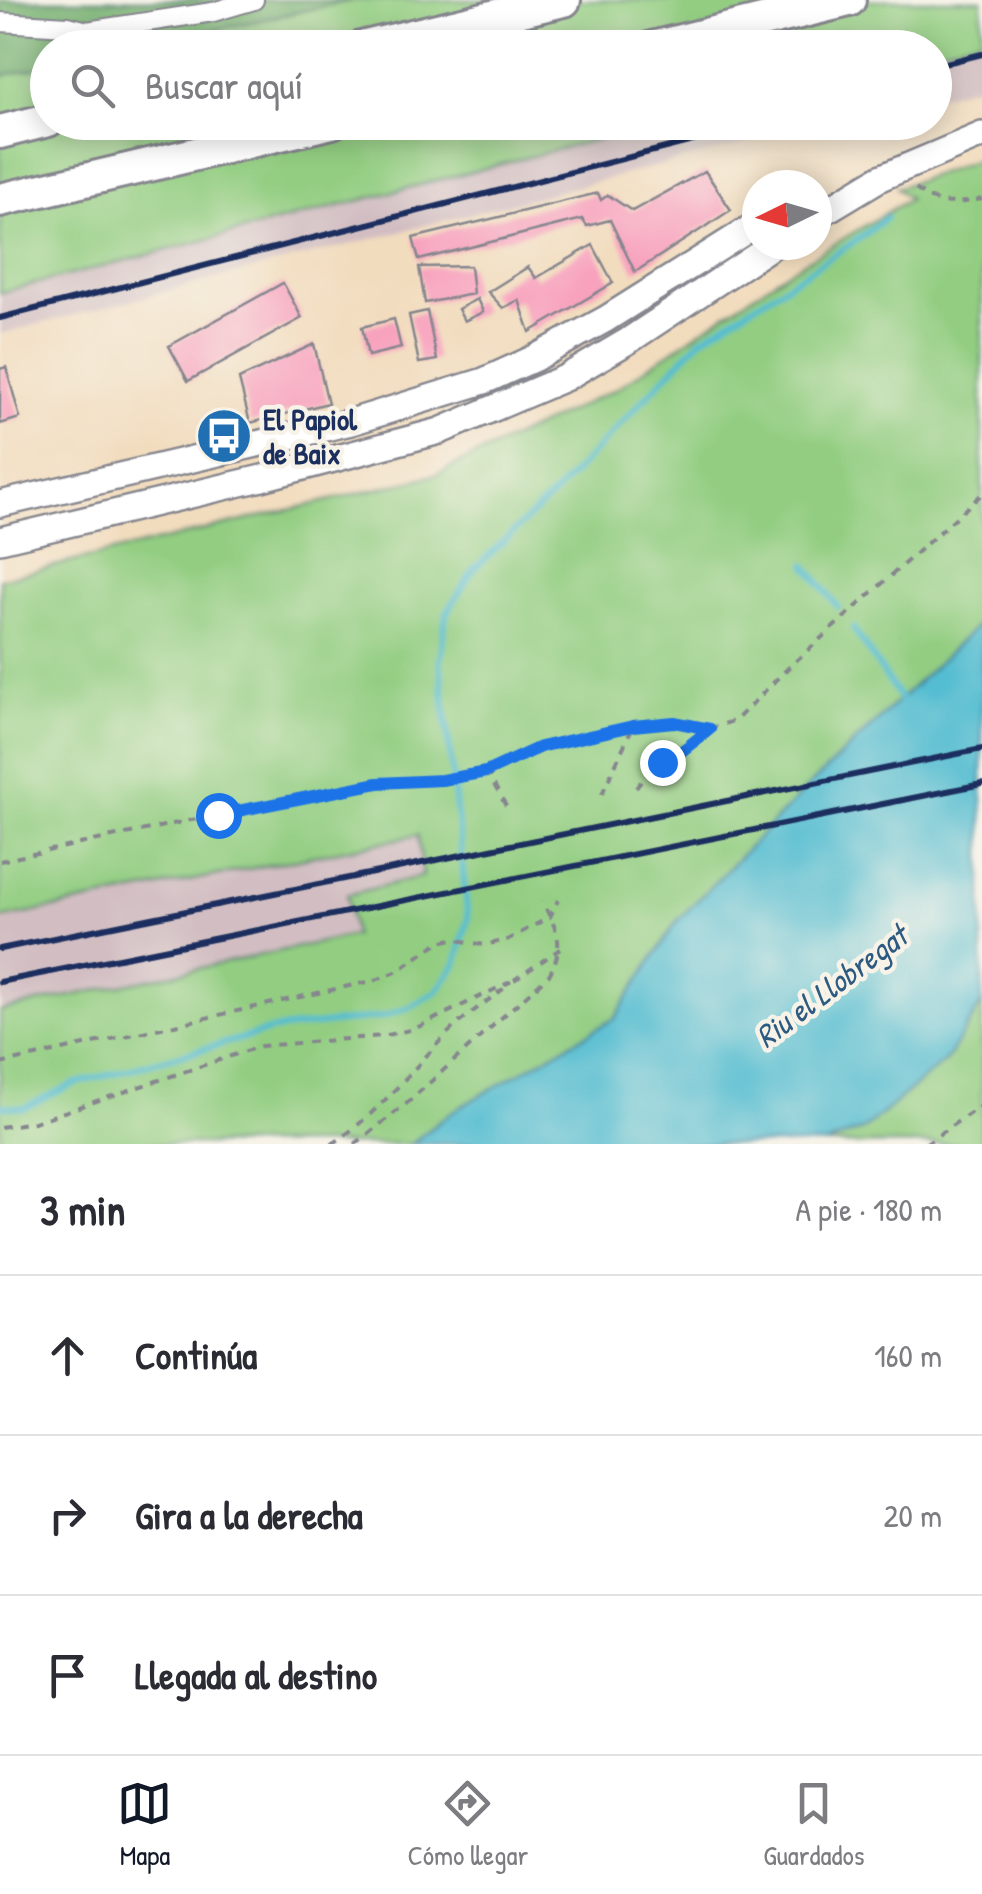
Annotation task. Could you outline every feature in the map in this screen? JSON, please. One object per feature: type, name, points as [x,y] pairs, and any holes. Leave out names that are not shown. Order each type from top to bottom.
[{"type":"highway","points":[[436,30],[564,0]]},
{"type":"highway","points":[[726,30],[850,0]]},
{"type":"highway","points":[[0,132],[30,124]]},
{"type":"highway","points":[[0,200],[255,140]]},
{"type":"main road","points":[[832,191],[892,173],[982,136]]},
{"type":"main road","points":[[832,207],[892,173]]},
{"type":"main road","points":[[0,504],[351,422],[467,387],[564,342],[742,233]]},
{"type":"main road","points":[[0,540],[440,432],[565,378],[656,324],[751,260]]},
{"type":"street","points":[[95,30],[213,12],[254,0]]},
{"type":"street","points":[[0,22],[84,30]]},
{"type":"path","points":[[892,173],[928,200],[953,204],[982,199]]},
{"type":"path","points":[[636,788],[650,768],[673,758],[710,729],[736,720],[789,666],[982,494]]},
{"type":"path","points":[[0,862],[314,794],[486,772],[540,747],[633,726],[674,722],[710,729]]},
{"type":"path","points":[[602,794],[633,726]]},
{"type":"path","points":[[486,772],[509,811]]},
{"type":"path","points":[[0,1064],[376,980],[396,972],[439,942],[453,939],[484,946],[507,940],[550,918],[558,900]]},
{"type":"path","points":[[355,1144],[406,1104],[549,975],[560,949],[558,935],[542,901]]},
{"type":"path","points":[[332,1144],[354,1130],[421,1065],[446,1034],[560,949]]},
{"type":"path","points":[[0,1127],[34,1122],[260,1046],[383,1036],[414,1029],[516,979]]},
{"type":"path","points":[[925,1144],[982,1105]]},
{"type":"shaded area","points":[[982,38],[982,84],[952,92],[952,46]]},
{"type":"shaded area","points":[[595,140],[759,140],[0,334],[0,293]]},
{"type":"shaded area","points":[[419,834],[424,877],[355,935],[0,1011],[0,919]]},
{"type":"green space","points":[[0,0],[353,0],[213,30],[30,30],[30,70],[0,76]]},
{"type":"green space","points":[[353,0],[982,0],[982,38],[952,46],[952,30],[216,30]]},
{"type":"green space","points":[[30,70],[30,140],[595,140],[0,293],[0,76]]},
{"type":"green space","points":[[982,158],[982,621],[810,785],[677,921],[615,1018],[450,1113],[411,1144],[0,1144],[0,1011],[354,935],[347,895],[423,876],[418,835],[0,919],[0,579],[435,475],[616,389],[808,260],[832,260],[832,245],[909,199],[896,188]]},
{"type":"green space","points":[[982,1003],[982,1144],[826,1144],[864,1129],[946,1060]]},
{"type":"water","name":"Riu el Llobregat","points":[[982,621],[982,1003],[946,1060],[864,1129],[826,1144],[411,1144],[450,1113],[615,1018],[677,921],[810,785]]},
{"type":"building","points":[[705,171],[731,210],[635,272],[610,220],[587,226],[582,219],[419,260],[413,238],[598,193],[601,200],[608,195],[632,211]]},
{"type":"building","points":[[593,245],[613,283],[530,332],[519,300],[503,308],[488,292],[528,267],[536,278]]},
{"type":"building","points":[[470,266],[473,294],[425,303],[419,267]]},
{"type":"building","points":[[283,283],[302,318],[188,381],[169,346]]},
{"type":"building","points":[[477,299],[483,312],[464,321],[458,309]]},
{"type":"building","points":[[427,311],[437,360],[419,363],[409,315]]},
{"type":"building","points":[[394,319],[401,348],[368,356],[362,327]]},
{"type":"building","points":[[314,344],[328,403],[250,423],[239,379]]},
{"type":"building","points":[[6,367],[20,418],[0,424],[0,369]]},
{"type":"waterway","points":[[0,1106],[24,1108],[74,1084],[273,1030],[383,1017],[437,991],[456,964],[468,919],[440,661],[446,614],[474,569],[555,493],[701,339],[887,217]]},
{"type":"waterway","points":[[806,565],[838,607]]},
{"type":"waterway","points":[[853,628],[905,706]]},
{"type":"railway","points":[[952,62],[982,54]]},
{"type":"railway","points":[[0,318],[697,140]]},
{"type":"railway","points":[[0,949],[982,749]]},
{"type":"railway","points":[[0,982],[982,784]]},
{"type":"place","name":"El Papiol de Baix","points":[[224,436]]},
{"type":"route","points":[[218,815],[378,783],[424,782],[486,772],[518,754],[562,740],[633,726],[674,722],[710,729],[662,762]]}]
